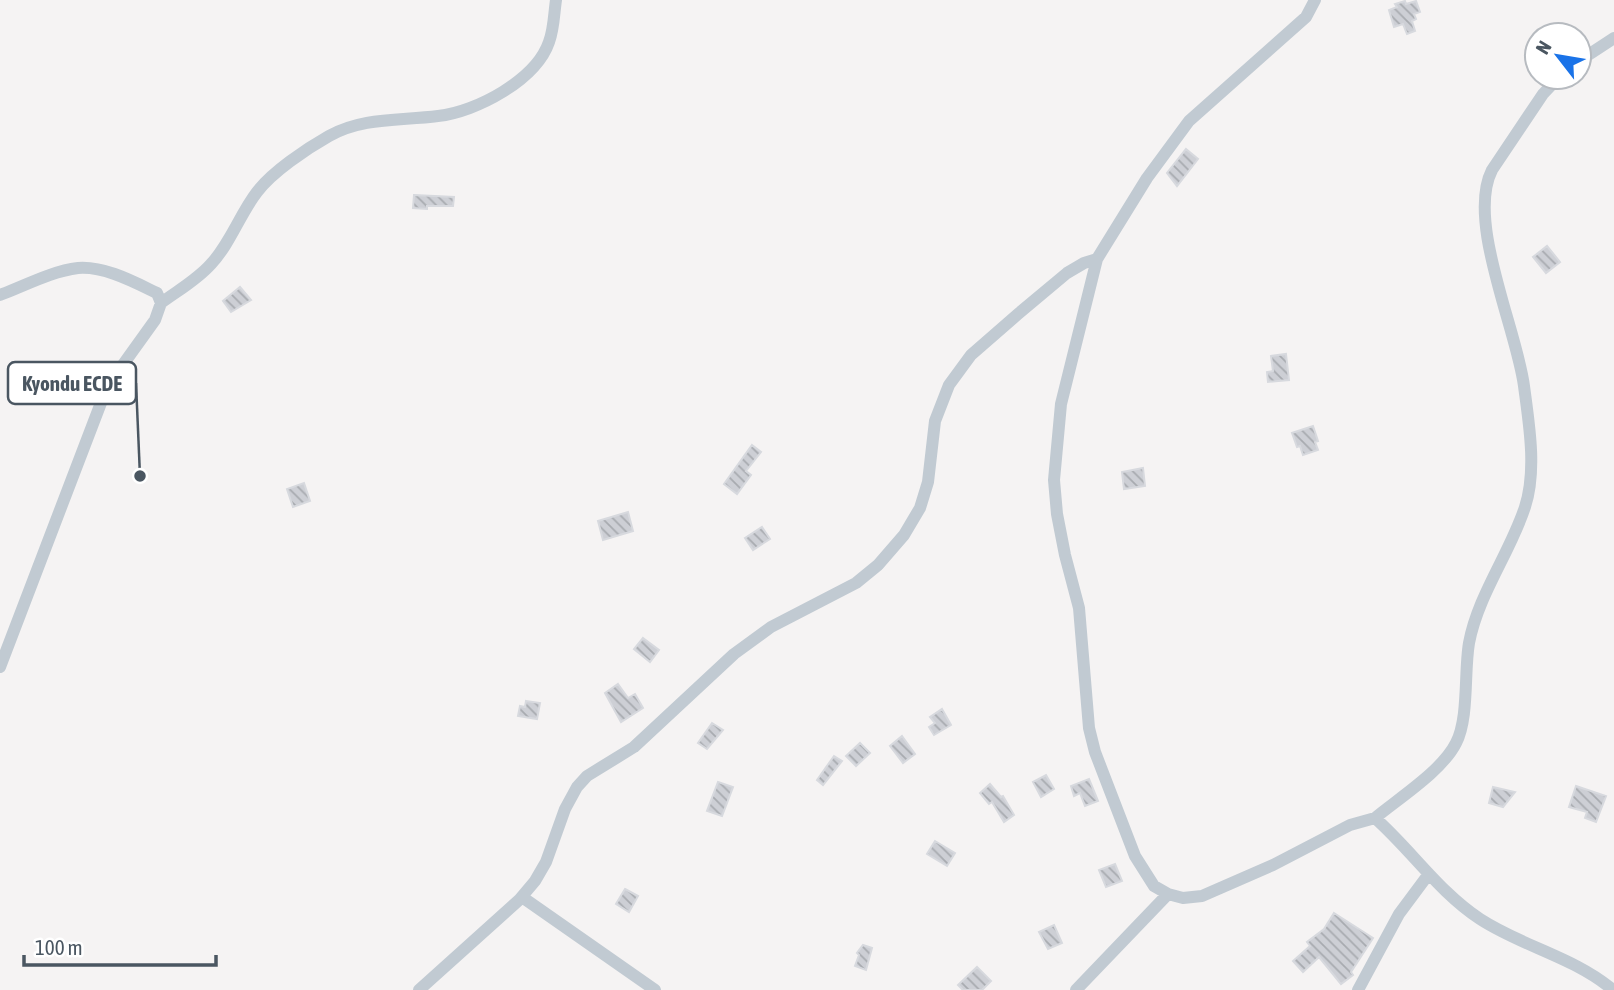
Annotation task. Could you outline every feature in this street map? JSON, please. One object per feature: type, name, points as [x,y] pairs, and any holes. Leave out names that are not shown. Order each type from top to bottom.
[{"type":"street","points":[[160,303],[212,263],[259,190],[280,170],[327,137],[350,126],[375,121],[441,116],[500,94],[537,64],[549,42],[556,0]]},
{"type":"street","points":[[1315,0],[1306,18],[1189,121],[1147,178],[1097,259],[1061,404],[1054,480],[1057,513],[1079,608],[1089,728],[1095,752],[1135,856],[1154,886],[1168,894],[1183,898],[1202,896],[1273,865],[1350,825],[1375,818],[1440,763],[1456,744],[1461,729],[1472,632],[1479,608],[1525,508],[1530,488],[1530,451],[1524,383],[1492,262],[1483,199],[1485,183],[1546,91]]},
{"type":"street","points":[[1593,52],[1614,38]]},
{"type":"street","points":[[419,990],[522,897],[546,862],[565,809],[587,776],[634,747],[734,654],[761,634],[856,583],[878,565],[904,535],[920,508],[928,482],[935,421],[949,385],[971,355],[1018,314],[1067,273],[1097,259]]},
{"type":"street","points":[[0,295],[80,268],[104,271],[131,280],[157,293],[160,303],[156,320],[104,395],[0,667]]},
{"type":"street","points":[[1375,818],[1440,888],[1479,919],[1503,933],[1575,964],[1613,990]]},
{"type":"street","points":[[1358,990],[1399,914],[1429,875]]},
{"type":"street","points":[[1076,990],[1168,894]]},
{"type":"street","points":[[522,897],[655,990]]},
{"type":"building","points":[[1405,1],[1406,4],[1416,1],[1420,12],[1414,14],[1416,19],[1412,21],[1415,31],[1407,34],[1403,24],[1394,27],[1389,10],[1397,7],[1395,4]]},
{"type":"building","points":[[1186,149],[1198,159],[1177,186],[1167,173]]},
{"type":"building","points":[[414,195],[454,197],[453,206],[413,208]]},
{"type":"building","points":[[1547,246],[1560,262],[1546,273],[1533,257]]},
{"type":"building","points":[[240,287],[251,300],[231,312],[223,301]]},
{"type":"building","points":[[1286,354],[1289,380],[1268,382],[1267,372],[1273,371],[1271,356]]},
{"type":"building","points":[[1313,426],[1318,450],[1303,455],[1292,433]]},
{"type":"building","points":[[752,445],[761,452],[746,471],[751,475],[737,494],[724,484]]},
{"type":"building","points":[[1143,468],[1145,486],[1124,489],[1122,472]]},
{"type":"building","points":[[304,483],[310,501],[293,507],[287,489]]},
{"type":"building","points":[[628,512],[633,531],[603,540],[598,521]]},
{"type":"building","points":[[762,527],[770,539],[753,550],[745,538]]},
{"type":"building","points":[[643,638],[659,650],[650,662],[634,649]]},
{"type":"building","points":[[618,684],[628,698],[635,694],[643,708],[621,722],[605,693]]},
{"type":"building","points":[[526,701],[540,703],[537,719],[518,716],[520,706],[525,707]]},
{"type":"building","points":[[942,709],[951,725],[934,735],[929,727],[935,723],[930,717]]},
{"type":"building","points":[[712,723],[723,730],[707,749],[698,743]]},
{"type":"building","points":[[902,736],[915,754],[903,763],[890,746]]},
{"type":"building","points":[[860,743],[870,753],[856,766],[846,756]]},
{"type":"building","points":[[834,756],[842,761],[823,785],[817,780]]},
{"type":"building","points":[[1046,775],[1054,789],[1041,797],[1033,782]]},
{"type":"building","points":[[1089,779],[1098,801],[1085,806],[1080,793],[1074,796],[1071,786]]},
{"type":"building","points":[[718,782],[733,787],[722,816],[707,811]]},
{"type":"building","points":[[990,784],[1003,796],[1014,815],[1004,822],[992,802],[989,804],[980,793]]},
{"type":"building","points":[[1576,786],[1606,796],[1596,822],[1585,818],[1587,812],[1569,807]]},
{"type":"building","points":[[1493,787],[1515,792],[1503,807],[1489,803]]},
{"type":"building","points":[[935,841],[955,853],[947,866],[927,854]]},
{"type":"building","points":[[1115,864],[1122,881],[1106,887],[1099,870]]},
{"type":"building","points":[[625,889],[638,896],[629,912],[616,904]]},
{"type":"building","points":[[1334,913],[1373,938],[1351,972],[1353,975],[1341,984],[1319,957],[1303,972],[1293,961],[1310,946],[1307,942],[1324,929]]},
{"type":"building","points":[[1054,925],[1062,943],[1048,949],[1039,932]]},
{"type":"building","points":[[863,945],[872,948],[866,970],[855,966],[859,955],[857,953]]},
{"type":"building","points":[[977,967],[991,981],[982,990],[963,990],[958,985]]},
{"type":"place","name":"Kyondu ECDE","points":[[140,476]]}]
